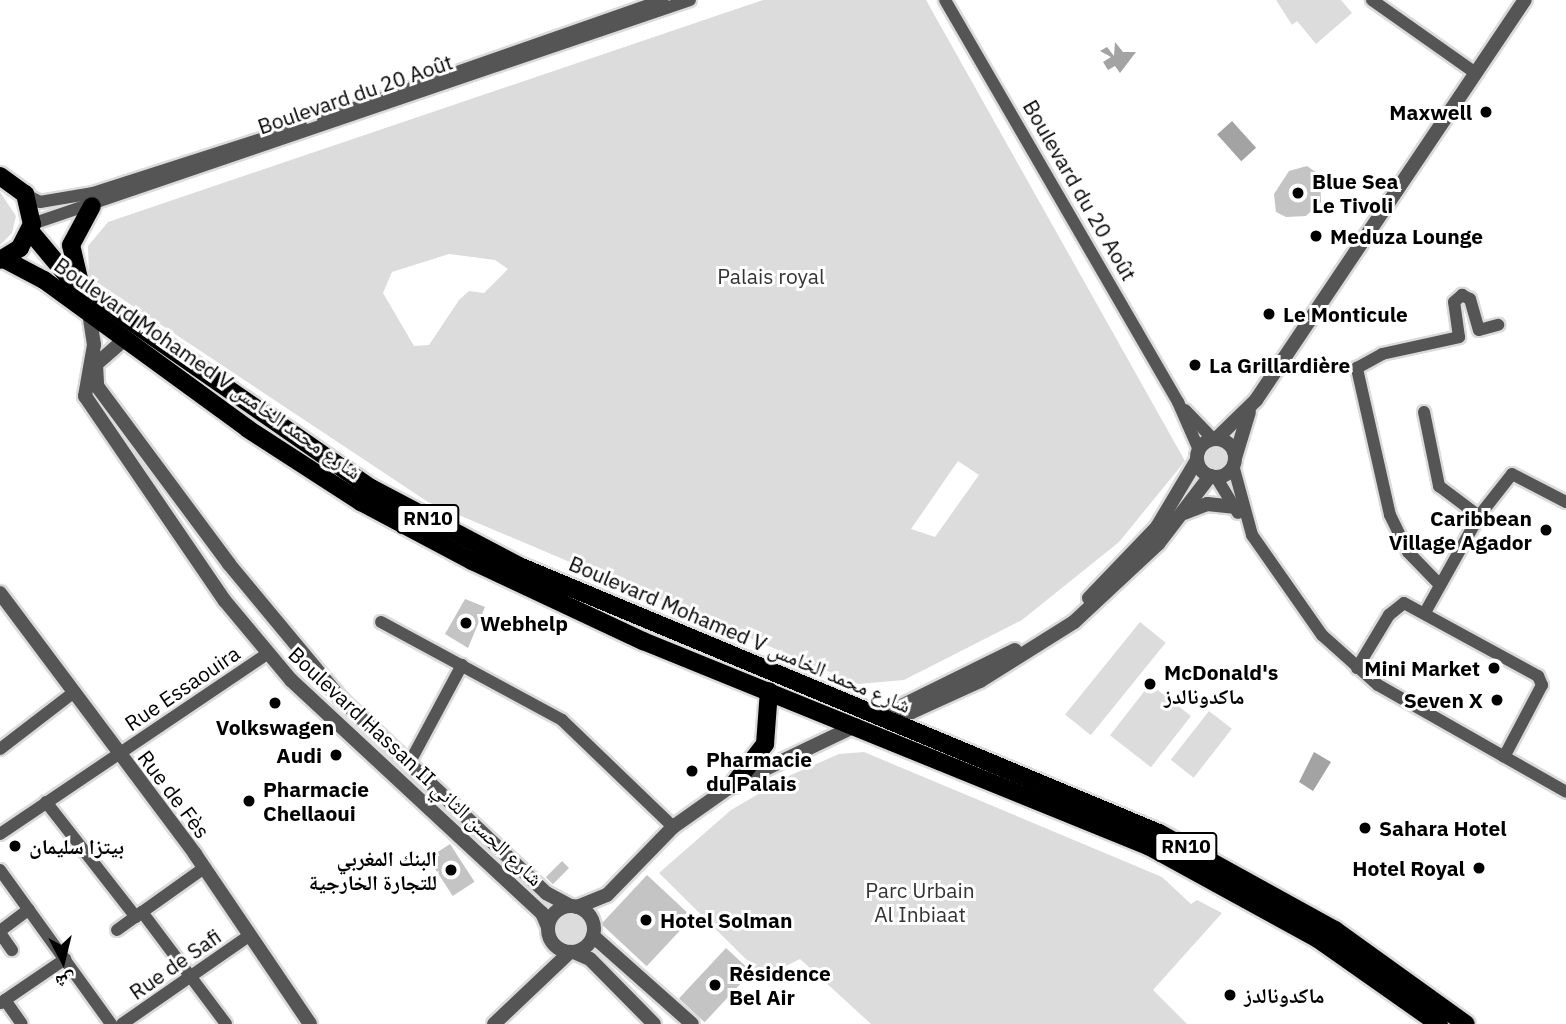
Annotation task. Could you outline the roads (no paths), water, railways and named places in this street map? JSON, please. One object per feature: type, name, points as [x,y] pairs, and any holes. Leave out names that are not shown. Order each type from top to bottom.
[{"type":"main road","points":[[0,176],[25,194]]},
{"type":"main road","name":"RN10","points":[[2,259],[31,228],[25,194]]},
{"type":"main road","points":[[81,287],[71,245],[92,206]]},
{"type":"main road","name":"Boulevard Mohamed V شارع محمد الخامس","points":[[31,228],[81,287],[366,495],[519,566],[1159,833],[1232,871],[1380,958],[1466,1024]]},
{"type":"main road","name":"Boulevard Mohamed V شارع محمد الخامس","points":[[2,259],[366,495],[572,608],[1222,884],[1391,986],[1439,1024]]},
{"type":"main road","points":[[734,784],[765,744],[769,691]]},
{"type":"street","name":"Boulevard du 20 Août","points":[[25,194],[40,202],[93,193],[663,0]]},
{"type":"street","name":"Boulevard du 20 Août","points":[[31,228],[690,0]]},
{"type":"street","name":"Boulevard du 20 Août","points":[[945,0],[1178,402],[1198,455]]},
{"type":"street","points":[[1372,0],[1474,72]]},
{"type":"street","points":[[880,718],[1004,657],[1074,610],[1157,527],[1198,455],[1252,404],[1525,0]]},
{"type":"street","points":[[1440,585],[1408,552],[1390,515],[1357,368],[1382,354],[1459,337],[1454,302],[1462,295],[1470,299],[1479,330],[1498,326]]},
{"type":"street","name":"Boulevard Hassan II شارع الحسن الثاني","points":[[89,313],[94,345],[85,396],[267,654],[542,913],[548,932],[572,952],[590,959],[654,1024]]},
{"type":"street","name":"Boulevard Hassan II شارع الحسن الثاني","points":[[125,339],[94,371],[111,406],[332,690],[411,760],[546,893],[574,907]]},
{"type":"street","name":"Boulevard du 20 Août","points":[[1178,402],[1215,439]]},
{"type":"street","points":[[500,1022],[538,982],[593,933],[614,888],[673,827],[734,784],[850,724],[912,712],[955,692],[1052,638],[1124,579],[1213,477],[1234,462],[1252,404]]},
{"type":"street","points":[[1424,412],[1439,486],[1479,516]]},
{"type":"street","points":[[1215,439],[1229,445],[1248,527]]},
{"type":"street","points":[[1198,455],[1248,527],[1283,586],[1357,668],[1566,792]]},
{"type":"street","points":[[1426,611],[1479,516],[1511,474],[1566,502]]},
{"type":"street","points":[[1182,513],[1207,505],[1234,507]]},
{"type":"street","name":"Rue de Fès","points":[[0,593],[204,868],[310,1024]]},
{"type":"street","points":[[1357,668],[1398,606],[1426,611],[1541,681],[1504,757]]},
{"type":"street","points":[[381,622],[562,720],[673,827]]},
{"type":"street","name":"Rue Essaouira","points":[[0,834],[267,654]]},
{"type":"street","points":[[411,760],[462,665]]},
{"type":"street","points":[[0,750],[73,693]]},
{"type":"street","points":[[46,803],[226,1024]]},
{"type":"street","points":[[117,930],[204,868]]},
{"type":"street","points":[[0,870],[111,1024]]},
{"type":"street","points":[[538,982],[548,932],[557,911],[574,907],[614,888]]},
{"type":"street","points":[[574,907],[593,933],[692,1024]]},
{"type":"street","points":[[12,950],[0,932],[29,909]]},
{"type":"street","name":"Rue de Safi","points":[[122,1024],[250,935]]},
{"type":"street","points":[[22,1024],[3,1002],[65,959]]},
{"type":"place","name":"Maxwell","points":[[1486,112]]},
{"type":"place","name":"Blue Sea Le Tivoli","points":[[1298,193]]},
{"type":"place","name":"Meduza Lounge","points":[[1316,236]]},
{"type":"place","name":"Le Monticule","points":[[1269,314]]},
{"type":"place","name":"La Grillardière","points":[[1195,365]]},
{"type":"place","name":"Caribbean Village Agador","points":[[1546,530]]},
{"type":"place","name":"Webhelp","points":[[466,623]]},
{"type":"place","name":"Mini Market","points":[[1494,668]]},
{"type":"place","name":"McDonald's ماكدونالدز","points":[[1150,684]]},
{"type":"place","name":"Seven X","points":[[1497,700]]},
{"type":"place","name":"Volkswagen","points":[[275,703]]},
{"type":"place","name":"Audi","points":[[336,755]]},
{"type":"place","name":"Pharmacie du Palais","points":[[692,771]]},
{"type":"place","name":"Pharmacie Chellaoui","points":[[249,801]]},
{"type":"place","name":"Sahara Hotel","points":[[1365,828]]},
{"type":"place","name":"بيتزا سليمان","points":[[15,846]]},
{"type":"place","name":"Hotel Royal","points":[[1479,868]]},
{"type":"place","name":"البنك المغربي للتجارة الخارجية","points":[[451,870]]},
{"type":"place","name":"Hotel Solman","points":[[646,920]]},
{"type":"place","name":"Résidence Bel Air","points":[[715,985]]},
{"type":"place","name":"ماكدونالدز","points":[[1230,995]]},
{"type":"park label","name":"Palais royal","points":[[771,276]]},
{"type":"park label","name":"Parc Urbain Al Inbiaat","points":[[920,902]]}]
